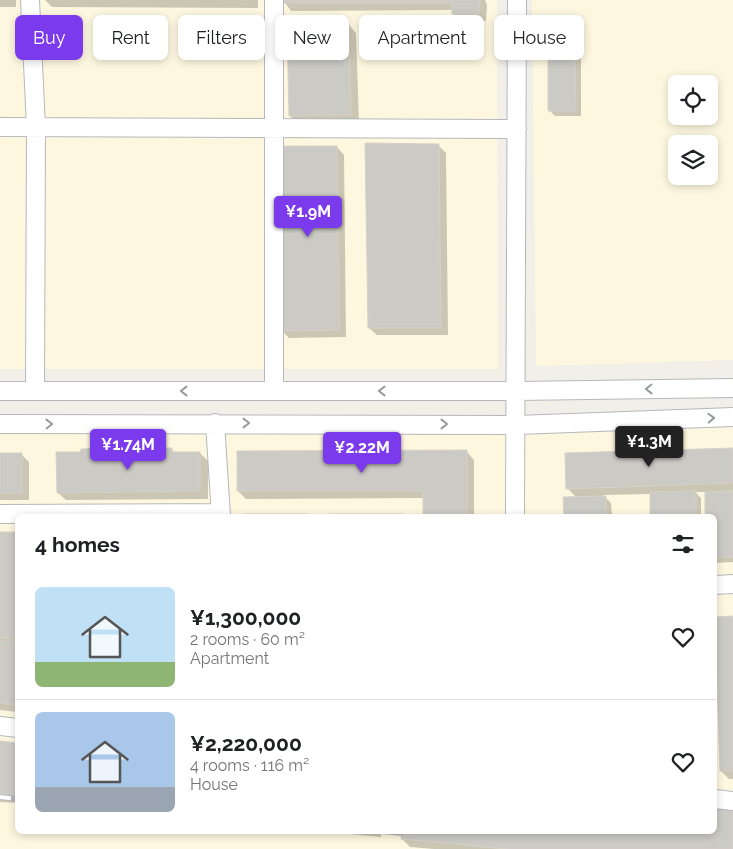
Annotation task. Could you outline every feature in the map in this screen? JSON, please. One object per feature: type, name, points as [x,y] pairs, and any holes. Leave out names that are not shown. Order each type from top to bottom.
[{"type":"street","points":[[30,0],[36,127],[35,391]]},
{"type":"street","points":[[274,0],[274,390]]},
{"type":"street","points":[[515,514],[517,424],[517,0]]},
{"type":"street","points":[[0,127],[517,129]]},
{"type":"street","points":[[0,391],[517,391],[733,388]]},
{"type":"street","points":[[0,424],[517,424],[733,417]]},
{"type":"street","points":[[215,423],[221,514]]},
{"type":"street","points":[[0,514],[15,514]]},
{"type":"street","points":[[717,585],[733,584]]},
{"type":"street","points":[[0,726],[15,728]]},
{"type":"street","points":[[717,799],[733,801]]},
{"type":"shaded area","points":[[0,0],[497,0],[497,15],[494,15],[494,60],[497,60],[498,369],[0,369]]},
{"type":"shaded area","points":[[532,0],[733,0],[733,360],[536,366],[533,60],[584,60],[584,15],[532,15]]},
{"type":"shaded area","points":[[733,425],[733,849],[0,849],[0,433]]},
{"type":"building","points":[[281,0],[480,0],[479,14],[452,14],[452,3],[281,3]]},
{"type":"building","points":[[349,24],[351,115],[289,116],[288,60],[349,60]]},
{"type":"building","points":[[548,60],[575,60],[576,111],[548,111]]},
{"type":"building","points":[[365,143],[439,144],[441,328],[368,328]]},
{"type":"building","points":[[278,146],[337,146],[339,330],[280,331]]},
{"type":"building","points":[[114,448],[114,452],[139,452],[139,448],[172,448],[172,452],[200,452],[200,491],[57,493],[56,452],[80,452],[81,449]]},
{"type":"building","points":[[733,448],[733,483],[566,489],[565,453]]},
{"type":"building","points":[[467,450],[467,514],[423,514],[423,491],[237,491],[237,451]]},
{"type":"building","points":[[0,453],[22,453],[22,493],[0,493]]},
{"type":"building","points":[[696,491],[696,514],[650,514],[650,492]]},
{"type":"building","points":[[733,491],[733,557],[717,557],[717,514],[705,514],[705,492]]},
{"type":"building","points":[[606,496],[606,514],[564,514],[563,497]]},
{"type":"building","points":[[0,532],[15,532],[15,639],[0,638]]},
{"type":"building","points":[[733,616],[733,771],[720,771],[717,617]]},
{"type":"building","points":[[0,641],[15,641],[15,705],[0,703]]},
{"type":"building","points":[[0,741],[15,743],[15,797],[0,795]]},
{"type":"building","points":[[717,807],[733,809],[733,849],[506,849],[401,839],[402,834],[717,834]]},
{"type":"railway","points":[[0,797],[15,799]]}]
